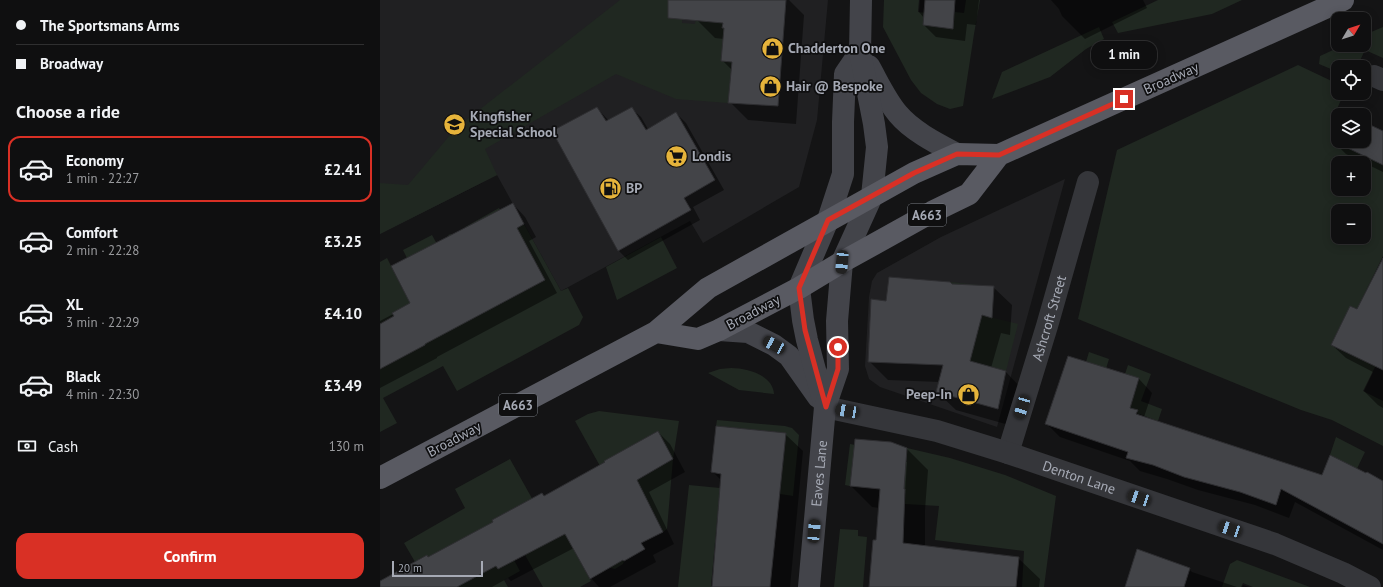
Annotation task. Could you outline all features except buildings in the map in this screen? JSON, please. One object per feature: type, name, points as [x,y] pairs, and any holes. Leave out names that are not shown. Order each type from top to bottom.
[{"type":"highway","name":"Broadway","points":[[380,478],[656,332],[708,288],[914,173],[957,154],[999,155],[1343,0]]},
{"type":"highway","name":"Broadway","points":[[656,332],[698,340],[719,330],[799,288],[842,262],[932,212],[969,194],[999,155]]},
{"type":"main road","name":"Eaves Lane","points":[[808,587],[826,407],[838,369],[837,321],[842,262],[872,196],[877,147],[860,52],[861,0]]},
{"type":"main road","points":[[799,288],[828,220],[843,174],[845,74],[860,52],[885,96],[898,115],[917,131],[957,154]]},
{"type":"main road","name":"Eaves Lane","points":[[799,288],[807,340],[826,407]]},
{"type":"main road","points":[[719,330],[748,332],[774,345],[789,356],[826,407]]},
{"type":"street","name":"Ashcroft Street","points":[[1008,453],[1047,326],[1088,182]]},
{"type":"street","name":"Denton Lane","points":[[826,407],[937,431],[1008,453],[1275,544],[1343,573],[1370,587]]},
{"type":"shaded area","points":[[380,0],[828,0],[817,120],[799,187],[703,243],[690,221],[561,291],[497,175],[380,234]]},
{"type":"shaded area","points":[[620,0],[683,0],[682,23],[695,24],[696,20],[725,0],[722,27],[732,29],[732,62],[728,103],[676,99],[616,74],[485,149],[497,175],[380,234],[380,183],[408,185],[456,128]]},
{"type":"shaded area","points":[[884,0],[919,0],[918,12],[954,16],[955,12],[964,13],[966,0],[980,0],[963,106],[950,109],[937,104],[921,93],[911,80],[883,27]]},
{"type":"shaded area","points":[[1158,0],[1242,0],[1212,14],[1118,33],[1112,22]]},
{"type":"shaded area","points":[[1099,27],[1104,39],[1086,49],[1050,77],[992,99],[1002,72]]},
{"type":"shaded area","points":[[1383,27],[1383,58],[1370,52],[1371,52],[1371,32]]},
{"type":"shaded area","points":[[1331,51],[1364,52],[1360,60],[1331,60],[1331,69],[1319,64],[1320,56]]},
{"type":"shaded area","points":[[1298,65],[1331,81],[1331,100],[1341,100],[1337,108],[1331,108],[1331,148],[1348,148],[1364,156],[1331,156],[1331,196],[1371,196],[1371,159],[1383,165],[1383,256],[1357,309],[1350,306],[1331,345],[1350,354],[1377,363],[1363,391],[1383,401],[1383,446],[1332,420],[1301,410],[1078,319],[1117,150]]},
{"type":"shaded area","points":[[1065,179],[997,427],[880,387],[869,379],[865,366],[869,297],[872,281],[877,273],[941,237]]},
{"type":"shaded area","points":[[499,208],[511,231],[524,224],[561,291],[568,288],[583,317],[579,325],[457,391],[443,366],[383,398],[397,423],[380,432],[380,369],[425,345],[393,314],[394,316],[380,324],[380,262],[387,258],[402,288],[418,280],[403,250],[432,235],[448,264],[460,258],[448,235],[451,234],[465,259],[478,252],[465,227]],"holes":[[[525,243],[545,280],[495,307],[493,303]],[[482,309],[484,313],[434,338]]]},
{"type":"shaded area","points":[[661,237],[677,268],[617,300],[606,267]]},
{"type":"shaded area","points":[[950,282],[979,285],[978,314],[1018,324],[1006,371],[970,361]]},
{"type":"shaded area","points":[[1089,352],[1109,359],[1097,398],[1083,372]]},
{"type":"shaded area","points":[[1128,365],[1151,374],[1141,401],[1162,409],[1158,421],[1139,414],[1127,452],[1124,450],[1138,411],[1130,408],[1139,379],[1125,374]]},
{"type":"shaded area","points":[[720,369],[744,369],[764,377],[773,387],[774,394],[739,390],[708,373]]},
{"type":"shaded area","points":[[599,411],[679,421],[673,459],[658,431],[605,461],[605,463],[600,466],[575,421],[588,414]]},
{"type":"shaded area","points":[[717,420],[785,426],[792,428],[799,435],[793,496],[780,494],[786,433],[716,426]]},
{"type":"shaded area","points":[[1336,437],[1365,452],[1352,479],[1343,462],[1330,455]]},
{"type":"shaded area","points":[[850,444],[855,445],[850,486],[845,485]]},
{"type":"shaded area","points":[[907,448],[950,458],[1005,475],[1056,496],[1044,587],[1022,587],[1024,551],[935,540],[939,506],[905,504],[905,489],[901,488],[901,471],[905,470]]},
{"type":"shaded area","points":[[510,459],[534,502],[526,502],[492,520],[520,571],[504,580],[508,587],[443,587],[427,555],[419,559],[422,565],[418,567],[404,543],[465,508],[455,489]]},
{"type":"shaded area","points":[[673,459],[667,529],[663,532],[650,505],[630,515],[610,534],[624,561],[623,564],[615,569],[611,568],[587,521],[575,552],[591,581],[580,587],[543,587],[525,555],[629,485]]},
{"type":"shaded area","points":[[689,485],[720,488],[711,586],[713,587],[678,587]]},
{"type":"shaded area","points":[[840,529],[858,530],[858,536],[867,537],[863,587],[834,587]]},
{"type":"shaded area","points":[[1237,560],[1310,587],[1253,587],[1243,583],[1241,587],[1222,587],[1230,564]]},
{"type":"place","name":"Chadderton One","points":[[773,48]]},
{"type":"place","name":"Hair @ Bespoke","points":[[770,86]]},
{"type":"place","name":"Kingfisher Special School","points":[[455,124]]},
{"type":"place","name":"Londis","points":[[677,156]]},
{"type":"place","name":"BP","points":[[611,188]]},
{"type":"place","name":"Peep-In","points":[[968,394]]},
{"type":"route","points":[[838,347],[838,369],[826,407],[807,340],[799,288],[828,220],[914,173],[957,154],[999,155],[1124,99]]}]
